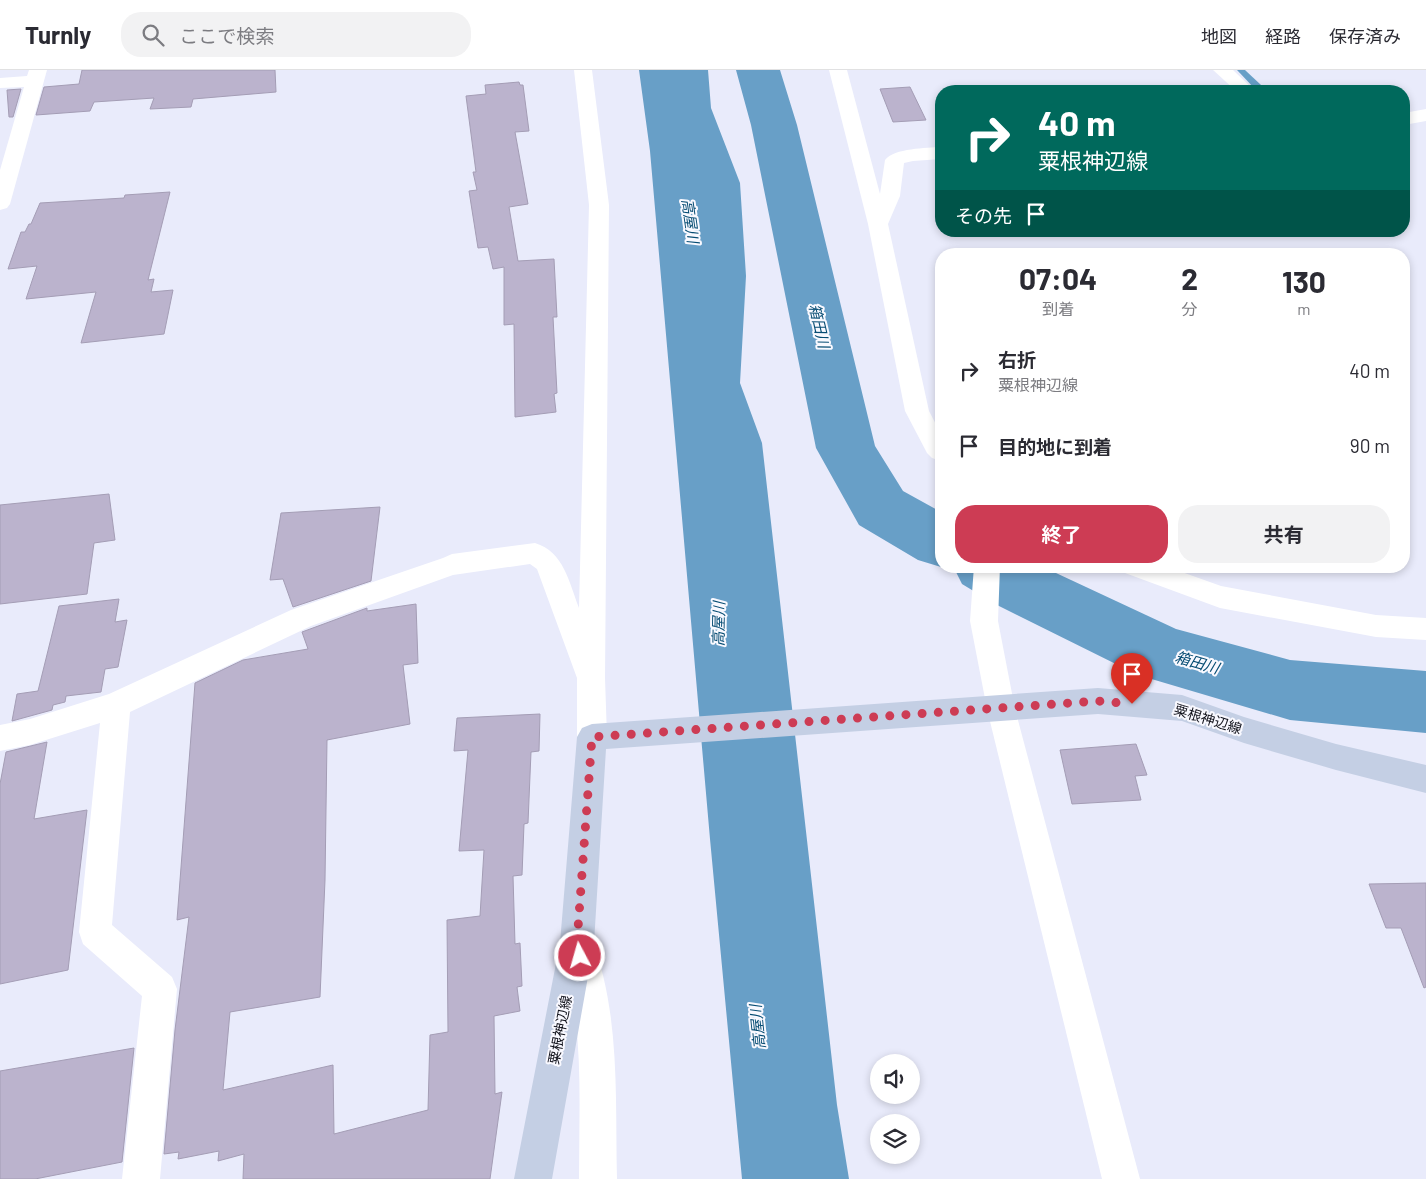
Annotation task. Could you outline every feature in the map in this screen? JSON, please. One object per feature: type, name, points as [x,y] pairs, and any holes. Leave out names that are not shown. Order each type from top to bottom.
[{"type":"main road","name":"粟根神辺線","points":[[533,1179],[577,942],[601,737],[1098,701],[1182,708],[1244,730],[1336,757],[1426,779]]},
{"type":"street","points":[[583,70],[598,204],[591,678],[601,737]]},
{"type":"street","points":[[838,70],[878,224],[917,412],[935,446]]},
{"type":"street","points":[[1222,70],[1239,85]]},
{"type":"street","points":[[0,84],[36,75],[0,204]]},
{"type":"street","points":[[1410,118],[1426,115]]},
{"type":"street","points":[[878,224],[890,196],[895,160],[912,155],[935,153]]},
{"type":"street","points":[[0,738],[30,732],[116,705],[301,618],[452,565],[535,553],[548,563],[591,678]]},
{"type":"street","points":[[987,573],[984,621],[1001,709],[1121,1179]]},
{"type":"street","points":[[1153,573],[1220,598],[1376,626],[1426,629]]},
{"type":"street","points":[[116,705],[95,932],[160,989],[141,1179]]},
{"type":"street","points":[[577,942],[587,984],[596,1042],[598,1179]]},
{"type":"water","name":"高屋川","points":[[639,70],[708,70],[711,108],[740,183],[746,276],[740,383],[762,443],[837,1105],[849,1179],[742,1179],[710,839],[650,151]]},
{"type":"building","points":[[82,70],[275,70],[276,92],[193,99],[191,107],[150,109],[154,98],[94,102],[90,111],[36,115],[44,87],[79,84]]},
{"type":"building","points":[[519,82],[520,85],[523,85],[529,131],[515,132],[528,204],[509,207],[518,261],[554,259],[557,317],[553,317],[557,393],[554,394],[556,412],[515,417],[514,324],[504,325],[504,267],[493,269],[488,247],[478,248],[469,191],[477,190],[473,172],[476,172],[466,96],[486,94],[485,85]]},
{"type":"building","points":[[910,87],[926,120],[893,122],[880,89]]},
{"type":"building","points":[[21,89],[13,117],[9,117],[7,90]]},
{"type":"building","points":[[170,192],[148,280],[154,279],[151,292],[173,290],[164,334],[81,343],[96,292],[26,299],[37,266],[8,269],[21,232],[25,232],[29,224],[31,224],[40,203],[124,198],[125,195]]},
{"type":"building","points":[[109,494],[115,540],[94,543],[87,594],[0,604],[0,505]]},
{"type":"building","points":[[380,507],[371,581],[293,607],[283,579],[270,580],[281,513]]},
{"type":"building","points":[[119,599],[115,622],[127,620],[118,667],[105,669],[101,692],[66,696],[65,702],[53,705],[52,710],[12,721],[17,694],[38,691],[59,606]]},
{"type":"building","points":[[416,604],[418,663],[403,665],[410,724],[327,740],[325,880],[320,997],[230,1012],[223,1090],[333,1065],[334,1134],[428,1110],[430,1035],[448,1032],[447,920],[480,916],[484,850],[459,851],[468,750],[454,751],[457,718],[540,714],[539,751],[531,752],[528,823],[524,824],[522,875],[513,876],[515,944],[520,943],[522,986],[517,987],[520,1011],[494,1016],[495,1094],[502,1092],[490,1179],[243,1179],[244,1154],[218,1161],[219,1151],[178,1159],[179,1152],[164,1154],[175,1030],[189,917],[177,920],[195,683],[243,660],[308,649],[302,632],[367,608],[367,611]]},
{"type":"building","points":[[47,742],[34,819],[87,810],[68,970],[0,984],[0,784],[6,752]]},
{"type":"building","points":[[1136,744],[1147,775],[1135,776],[1141,800],[1072,804],[1060,750]]},
{"type":"building","points":[[1426,883],[1426,987],[1424,988],[1401,928],[1386,928],[1369,884]]},
{"type":"building","points":[[134,1048],[122,1162],[35,1179],[0,1179],[0,1071]]},
{"type":"waterway","name":"箱田川","points":[[758,70],[774,125],[846,448],[881,508],[935,539]]},
{"type":"waterway","points":[[1241,70],[1256,85]]},
{"type":"waterway","name":"箱田川","points":[[997,573],[1018,585],[1162,654],[1290,690],[1426,702]]},
{"type":"route","points":[[580,956],[577,942],[592,737],[1098,701],[1132,704]]}]
